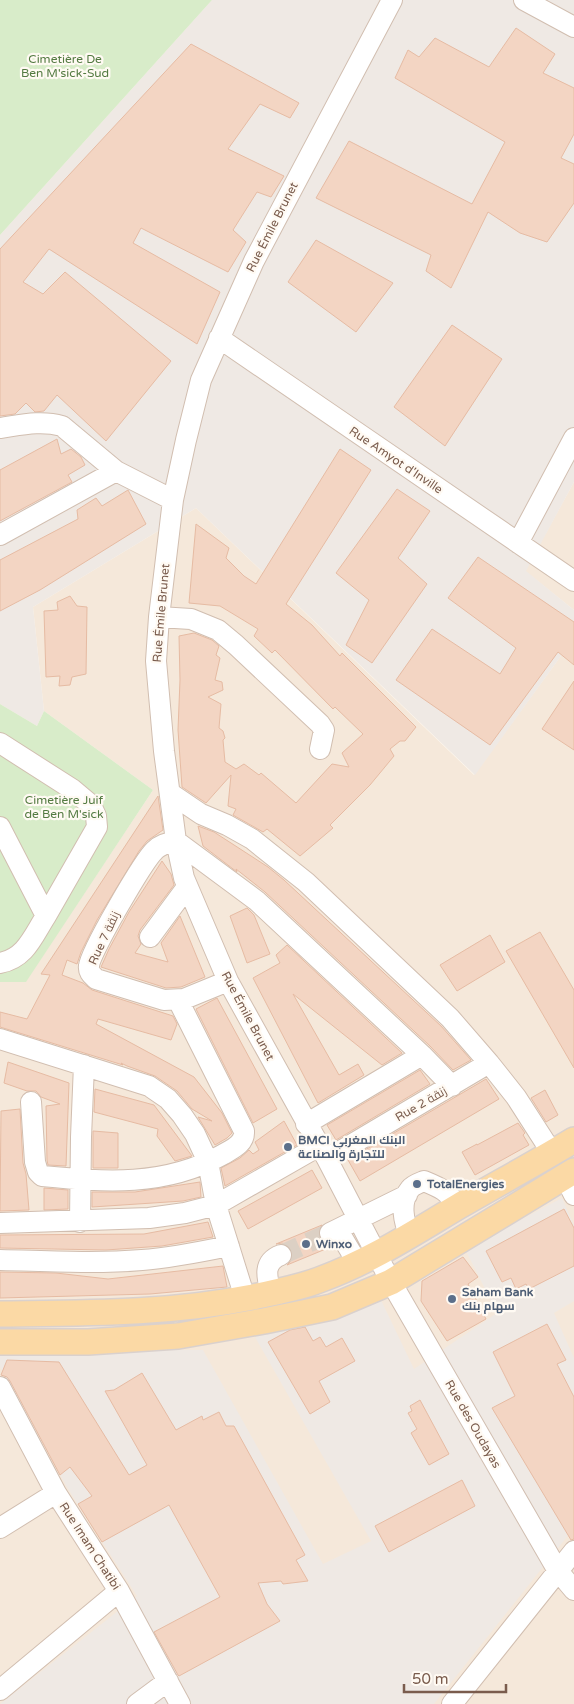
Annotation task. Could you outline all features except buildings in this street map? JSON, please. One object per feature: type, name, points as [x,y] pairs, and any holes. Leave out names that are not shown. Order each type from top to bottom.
[{"type":"main road","points":[[0,1314],[137,1312],[192,1308],[271,1293],[318,1281],[368,1260],[574,1140]]},
{"type":"main road","points":[[0,1342],[88,1342],[178,1336],[332,1307],[390,1282],[571,1181]]},
{"type":"street","name":"Rue Émile Brunet","points":[[368,1260],[358,1220],[228,981],[186,887],[176,841],[164,751],[156,661],[159,617],[173,500],[202,380],[254,261],[392,0]]},
{"type":"street","points":[[524,0],[574,27]]},
{"type":"street","name":"Rue Amyot d'Inville","points":[[219,338],[574,580]]},
{"type":"street","points":[[0,428],[41,422],[62,426],[116,471],[173,500]]},
{"type":"street","points":[[518,543],[566,471],[574,438]]},
{"type":"street","points":[[0,535],[116,471]]},
{"type":"street","points":[[159,617],[191,619],[218,630],[320,724],[324,730],[320,749]]},
{"type":"street","points":[[0,743],[72,789],[91,805],[96,816],[97,827],[27,947],[19,956],[10,961],[0,963]]},
{"type":"street","points":[[170,793],[201,814],[252,839],[306,882],[450,1018],[516,1098],[552,1153]]},
{"type":"street","points":[[0,827],[46,916]]},
{"type":"street","points":[[176,841],[257,901],[422,1055],[452,1086]]},
{"type":"street","name":"Rue 7 زنقة","points":[[176,841],[157,848],[146,860],[102,936],[89,964],[89,970],[96,979],[164,1000],[178,1000],[228,981]]},
{"type":"street","points":[[150,938],[186,887]]},
{"type":"street","points":[[31,1102],[35,1162],[38,1172],[42,1176],[80,1180],[138,1181],[161,1177],[208,1162],[241,1143],[244,1131],[178,1000]]},
{"type":"street","points":[[0,1038],[149,1086],[168,1099],[195,1134],[208,1162],[216,1205],[245,1298]]},
{"type":"street","points":[[306,1124],[422,1055]]},
{"type":"street","name":"Rue 2 زنقة","points":[[0,1223],[80,1222],[149,1218],[185,1213],[216,1205],[323,1153],[452,1086],[489,1063]]},
{"type":"street","points":[[80,1222],[84,1065]]},
{"type":"street","points":[[368,1260],[342,1237],[335,1233],[330,1233],[406,1195],[411,1188],[424,1181],[442,1188],[451,1196],[458,1207]]},
{"type":"street","points":[[406,1195],[404,1220],[410,1236]]},
{"type":"street","points":[[0,1260],[100,1262],[141,1260],[178,1256],[229,1246]]},
{"type":"street","points":[[271,1293],[267,1277],[267,1266],[273,1258],[281,1255]]},
{"type":"street","name":"Rue des Oudayas","points":[[368,1260],[390,1282],[558,1571],[574,1590]]},
{"type":"street","name":"Rue Imam Chatibi","points":[[0,1387],[56,1493],[119,1591],[180,1704]]},
{"type":"street","points":[[0,1528],[56,1493]]},
{"type":"street","points":[[452,1704],[574,1551]]},
{"type":"street","points":[[0,1690],[119,1591]]},
{"type":"street","points":[[136,1704],[168,1680]]},
{"type":"shaded area","points":[[212,0],[574,0],[574,482],[526,571],[574,610],[574,638],[475,775],[196,508],[33,607],[44,711],[37,726],[0,704],[0,235]]},
{"type":"shaded area","points":[[574,482],[574,610],[525,571]]},
{"type":"shaded area","points":[[196,508],[474,775],[574,638],[574,1704],[0,1704],[0,982],[26,981],[153,790],[44,711],[33,607]]},
{"type":"shaded area","points":[[562,1198],[574,1225],[574,1301],[554,1313],[574,1358],[574,1528],[434,1704],[0,1704],[137,1596],[68,1489],[0,1367],[0,1350],[203,1350],[323,1564],[371,1541],[255,1337],[380,1298],[414,1369],[497,1313],[465,1249]]},
{"type":"green space","name":"Cimetière De Ben M'sick-Sud","points":[[0,0],[212,0],[0,235]]},
{"type":"green space","name":"Cimetière Juif de Ben M'sick","points":[[0,704],[37,726],[44,711],[153,790],[26,982],[0,982]]},
{"type":"tunnel","points":[[281,1255],[330,1233]]},
{"type":"place","name":"BMCI البنك المغربي للتجارة والصناعة","points":[[288,1147]]},
{"type":"place","name":"TotalEnergies","points":[[417,1184]]},
{"type":"place","name":"Winxo","points":[[306,1244]]},
{"type":"place","name":"Saham Bank سهام بنك","points":[[452,1299]]}]
